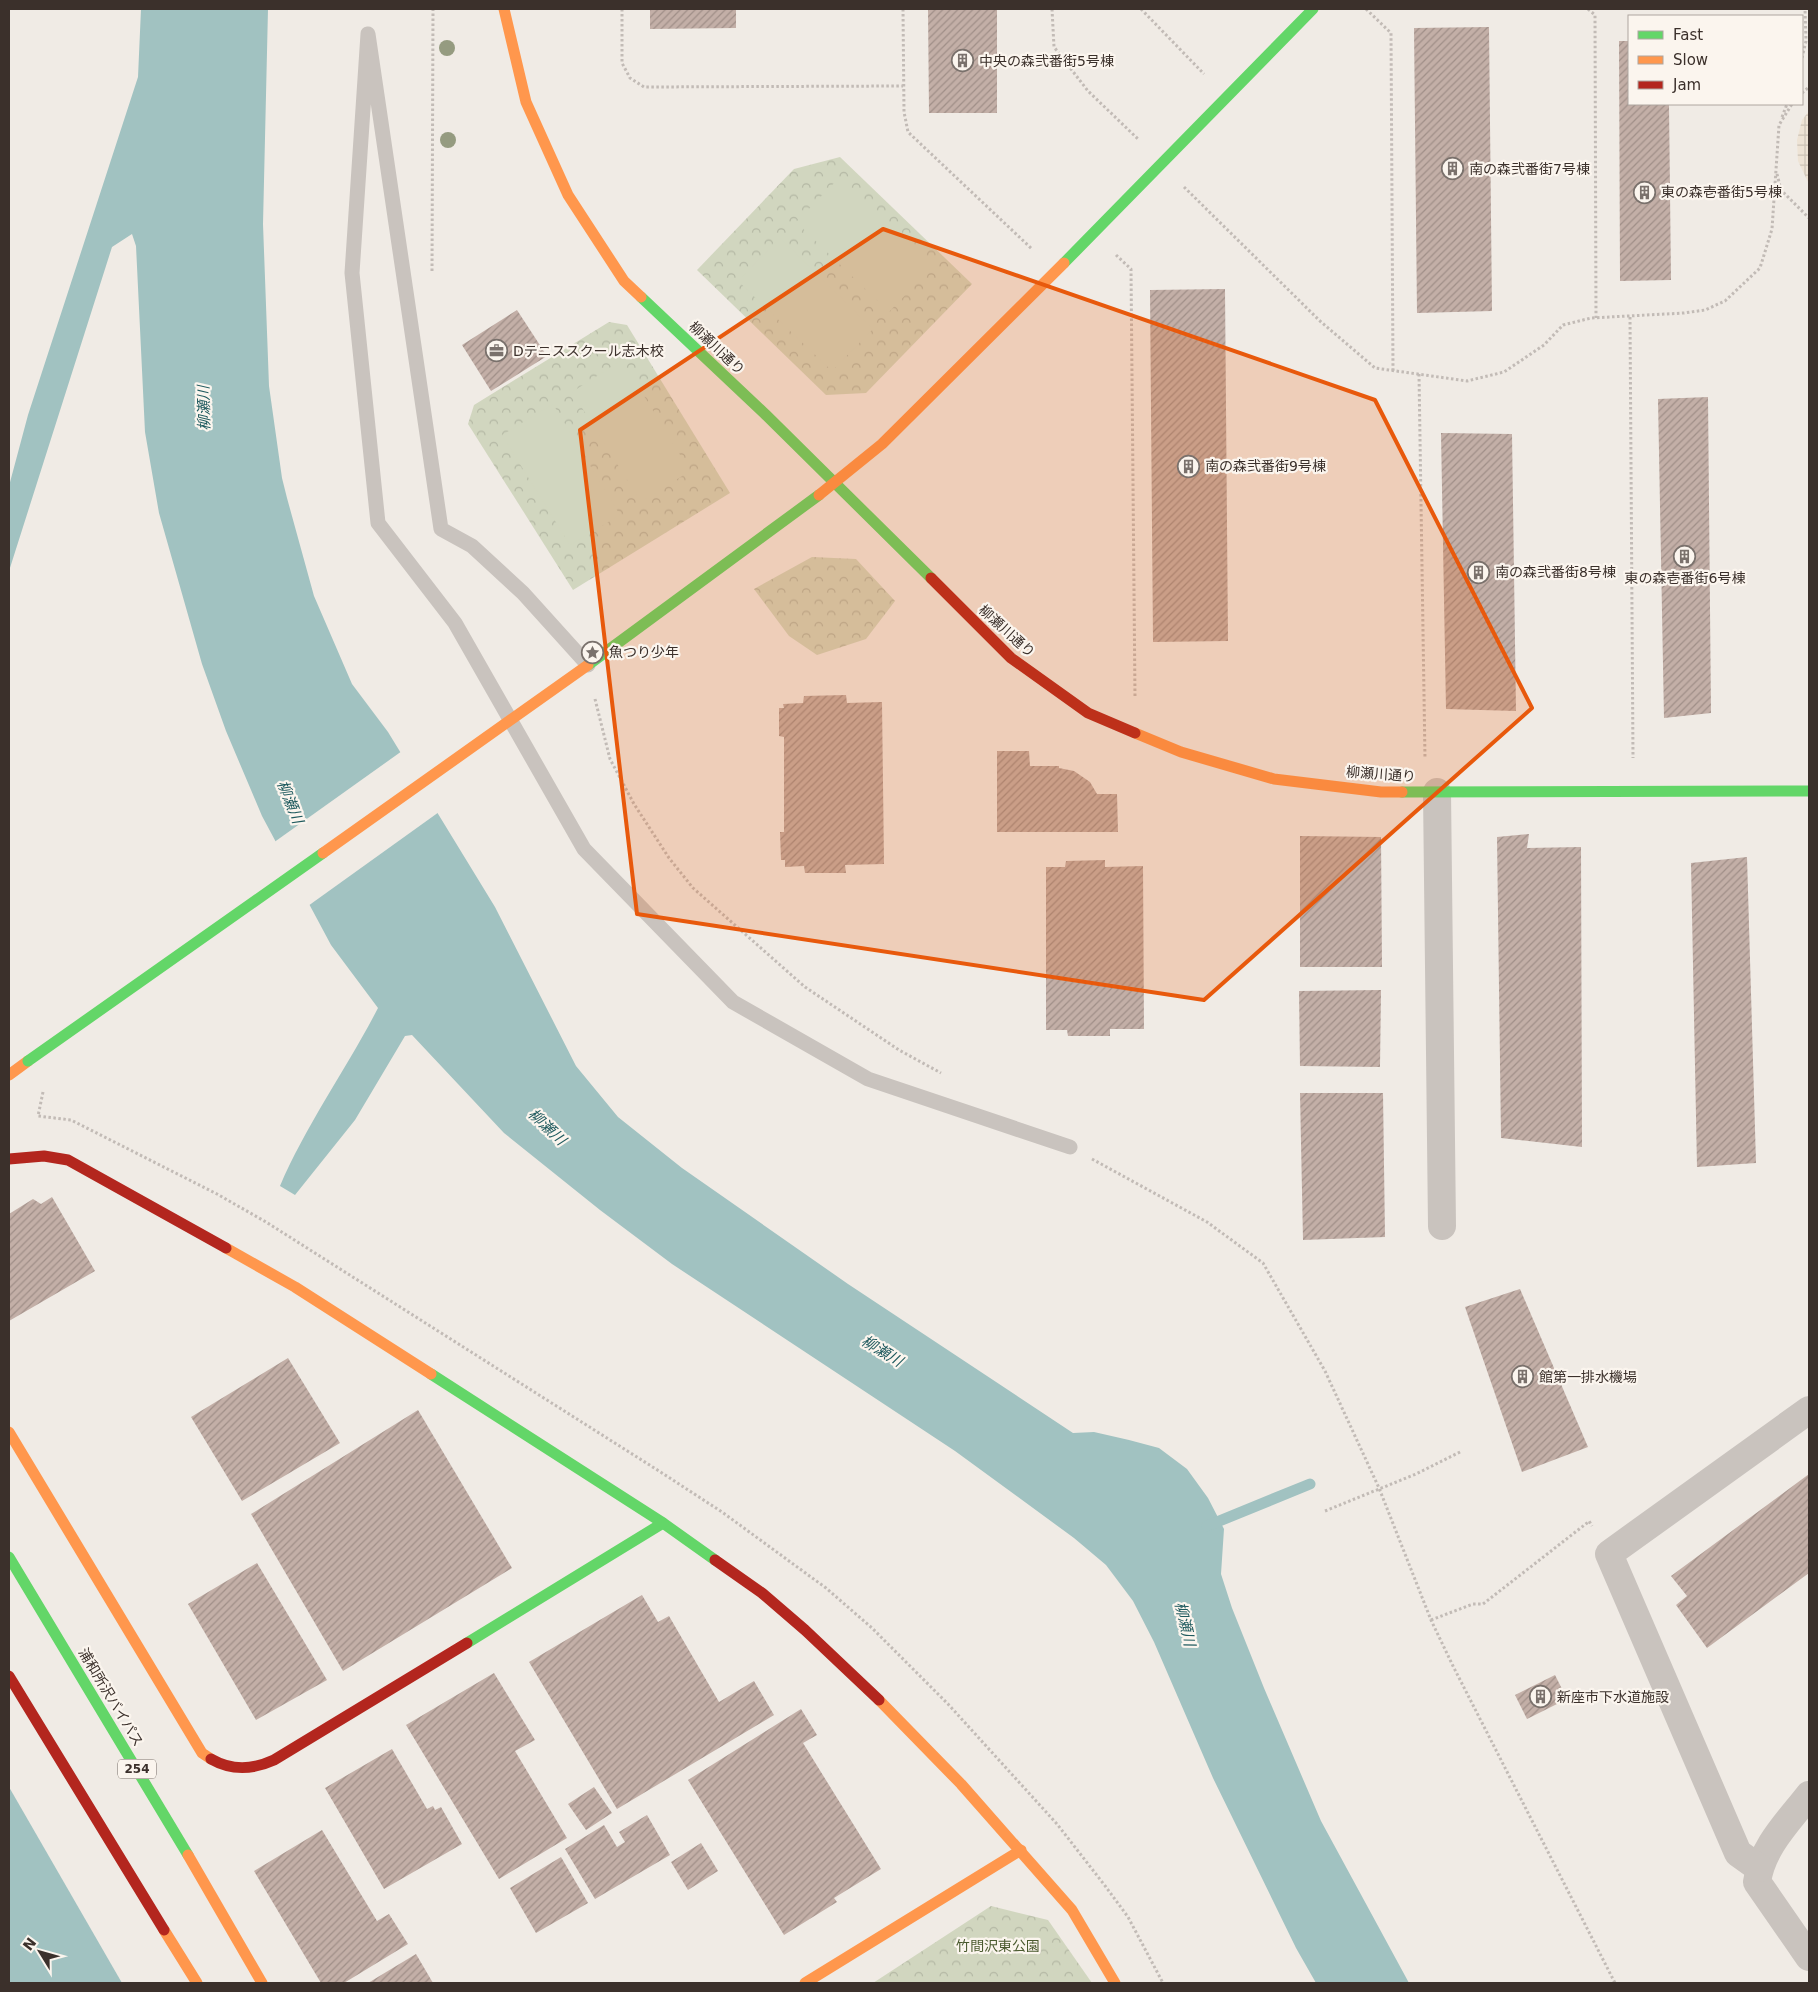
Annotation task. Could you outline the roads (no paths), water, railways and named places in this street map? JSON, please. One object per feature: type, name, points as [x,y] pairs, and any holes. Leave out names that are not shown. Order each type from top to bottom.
[{"type":"main road","name":"柳瀬川通り","points":[[504,9],[526,102],[568,195],[624,281],[765,414],[1011,658],[1088,713],[1181,752],[1274,779],[1381,792],[1809,791]]},
{"type":"main road","points":[[9,1075],[588,665],[792,516],[882,444],[1040,287],[1313,9]]},
{"type":"main road","points":[[9,1159],[44,1156],[68,1160],[248,1259],[385,1344],[663,1523],[762,1594],[806,1630],[848,1669],[962,1784],[1072,1910],[1115,1983]]},
{"type":"main road","points":[[9,1432],[202,1753],[222,1766],[236,1770],[262,1766],[274,1760],[663,1523]]},
{"type":"main road","name":"浦和所沢バイパス","points":[[9,1557],[174,1831],[262,1983]]},
{"type":"main road","points":[[9,1676],[197,1983]]},
{"type":"main road","points":[[805,1983],[1021,1850]]},
{"type":"street","points":[[1437,792],[1442,1226]]},
{"type":"street","points":[[1759,1868],[1738,1853],[1609,1554],[1809,1410]]},
{"type":"street","points":[[1809,1795],[1766,1850],[1759,1868],[1757,1882],[1809,1957]]},
{"type":"lane","points":[[588,665],[523,593],[480,552],[441,529],[368,34],[352,273],[378,523],[455,623],[584,849],[733,1002],[868,1078],[1070,1147]]},
{"type":"water","name":"柳瀬川","points":[[141,9],[268,9],[263,224],[269,386],[282,478],[314,596],[352,684],[388,732],[495,907],[576,1066],[618,1117],[682,1168],[848,1284],[1073,1433],[1094,1432],[1159,1448],[1187,1469],[1208,1498],[1224,1529],[1221,1574],[1232,1608],[1321,1821],[1409,1983],[1316,1983],[1296,1948],[1213,1778],[1154,1642],[1133,1601],[1106,1565],[1074,1538],[955,1451],[672,1264],[600,1210],[504,1133],[412,1035],[405,1036],[355,1120],[295,1195],[280,1186],[314,1119],[378,1008],[331,945],[262,816],[226,731],[202,664],[159,513],[145,432],[136,246],[132,234],[112,247],[9,571],[9,486],[28,415],[138,77]]},
{"type":"water","points":[[9,1787],[122,1983],[9,1983]]},
{"type":"waterway","points":[[1207,1526],[1310,1484]]},
{"type":"place","name":"中央の森弐番街5号棟","points":[[963,61]]},
{"type":"place","name":"南の森弐番街7号棟","points":[[1453,169]]},
{"type":"place","name":"東の森壱番街5号棟","points":[[1645,192]]},
{"type":"place","name":"Dテニススクール志木校","points":[[497,351]]},
{"type":"place","name":"南の森弐番街9号棟","points":[[1189,466]]},
{"type":"place","name":"東の森壱番街6号棟","points":[[1685,556]]},
{"type":"place","name":"南の森弐番街8号棟","points":[[1479,572]]},
{"type":"place","name":"魚つり少年","points":[[593,652]]},
{"type":"place","name":"館第一排水機場","points":[[1523,1377]]},
{"type":"place","name":"新座市下水道施設","points":[[1541,1697]]},
{"type":"park label","name":"竹間沢東公園","points":[[998,1946]]}]
